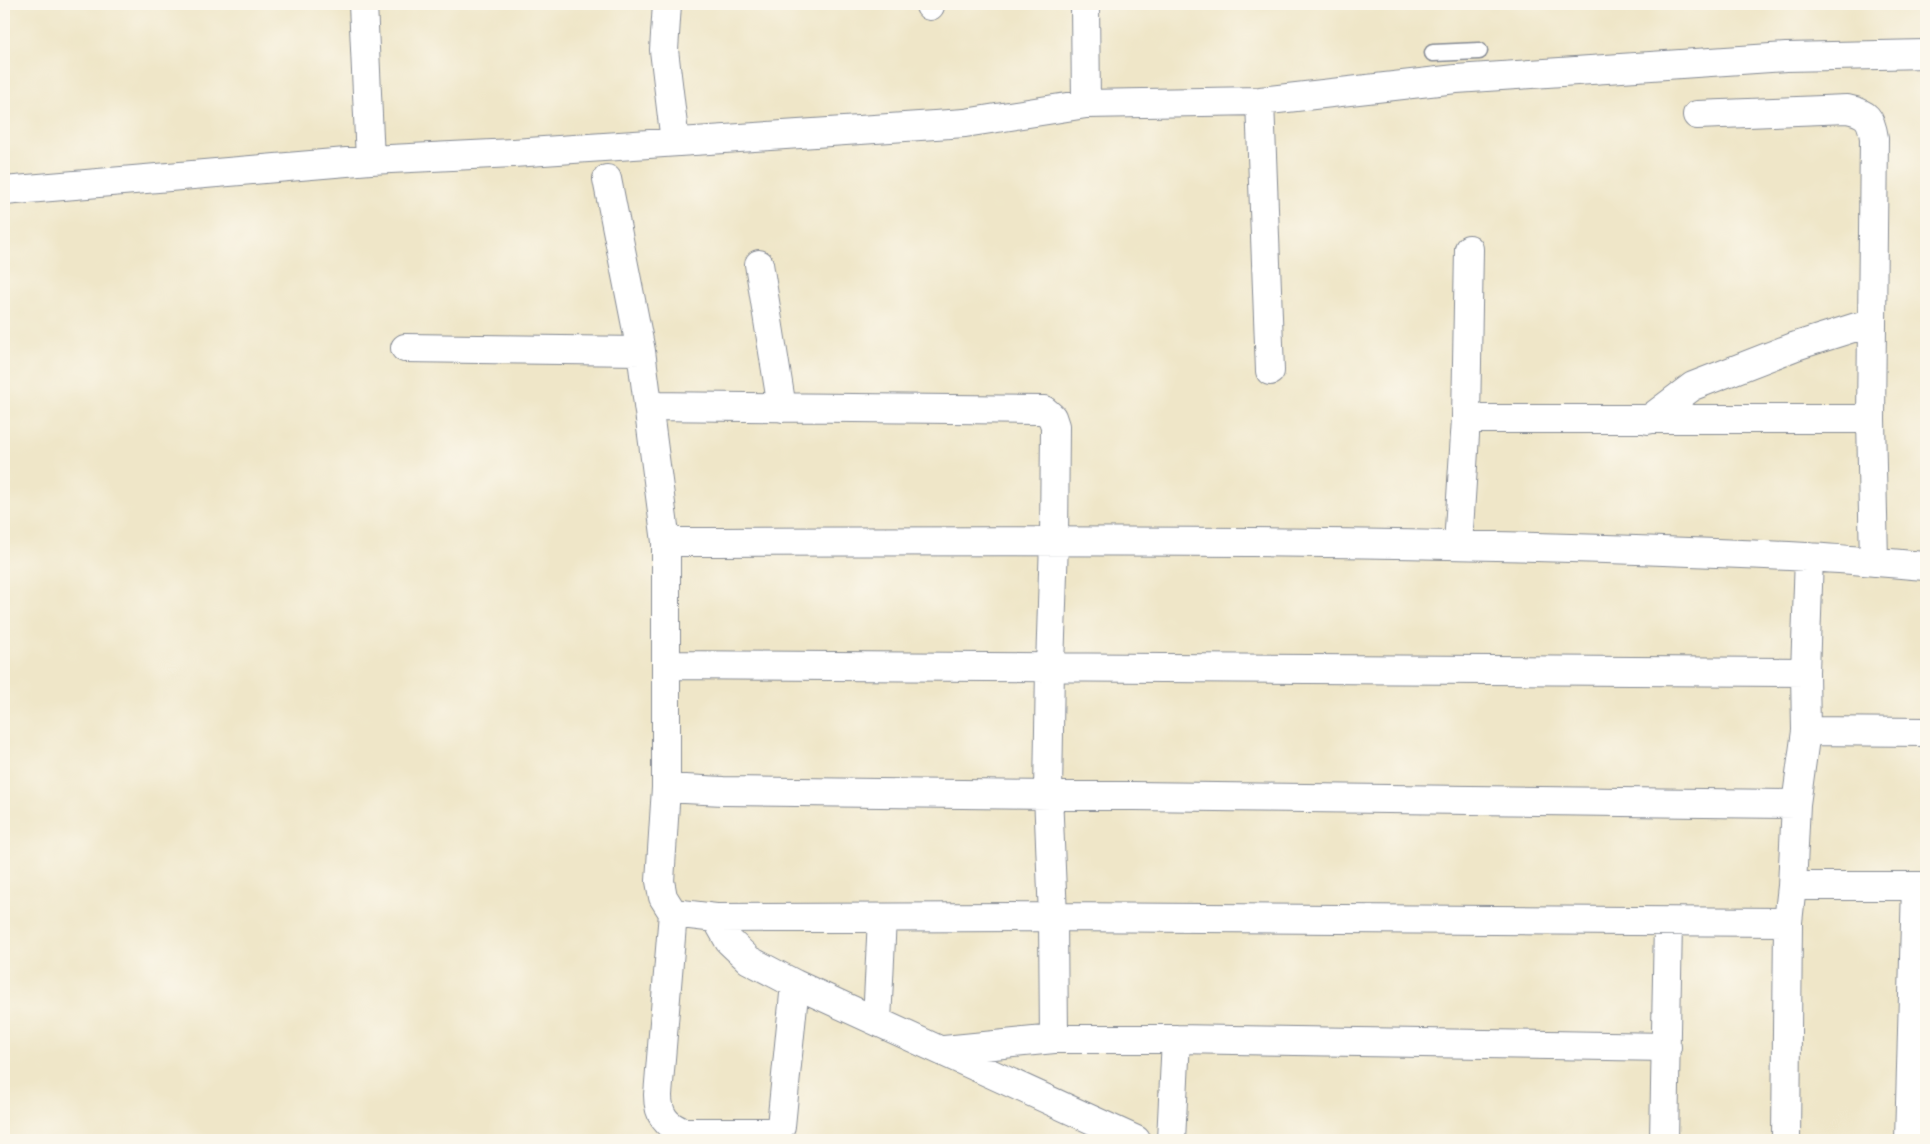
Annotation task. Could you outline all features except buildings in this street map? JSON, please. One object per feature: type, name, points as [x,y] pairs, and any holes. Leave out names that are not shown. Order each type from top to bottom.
[{"type":"street","points":[[363,4],[370,160]]},
{"type":"street","points":[[667,4],[664,50],[675,142]]},
{"type":"street","points":[[1085,4],[1086,104]]},
{"type":"street","points":[[4,191],[370,160],[513,153],[965,123],[1086,104],[1260,101],[1456,79],[1786,57],[1926,54]]},
{"type":"street","points":[[1260,101],[1270,371]]},
{"type":"street","points":[[1697,115],[1847,110],[1857,111],[1868,117],[1873,129],[1871,419],[1874,562]]},
{"type":"street","points":[[607,179],[641,351],[666,542],[666,788],[660,881],[663,897],[673,913],[658,1095],[658,1106],[664,1121],[675,1129],[684,1132],[773,1132],[782,1126],[795,984]]},
{"type":"street","points":[[1458,544],[1466,419],[1469,249]]},
{"type":"street","points":[[759,264],[782,408]]},
{"type":"street","points":[[1648,420],[1693,386],[1796,346],[1872,322]]},
{"type":"street","points":[[406,348],[641,351]]},
{"type":"street","points":[[648,406],[1044,410],[1052,417],[1055,426],[1054,541],[1048,794],[1053,916],[1054,1039]]},
{"type":"street","points":[[1466,419],[1871,419]]},
{"type":"street","points":[[666,542],[1054,541],[1458,544],[1809,557],[1926,566]]},
{"type":"street","points":[[1786,1140],[1788,922],[1792,886],[1796,804],[1806,731],[1805,672],[1809,557]]},
{"type":"street","points":[[667,665],[1805,672]]},
{"type":"street","points":[[1806,731],[1926,732]]},
{"type":"street","points":[[666,788],[723,791],[1796,804]]},
{"type":"street","points":[[1792,886],[1921,886],[1910,1140]]},
{"type":"street","points":[[673,913],[716,918],[1053,916],[1788,922]]},
{"type":"street","points":[[716,918],[729,941],[748,960],[795,984],[943,1050],[1136,1140]]},
{"type":"street","points":[[877,1020],[882,918]]},
{"type":"street","points":[[1664,1140],[1668,922]]},
{"type":"street","points":[[943,1050],[1054,1039],[1176,1039],[1667,1047]]},
{"type":"street","points":[[1171,1140],[1176,1039]]},
{"type":"lane","points":[[1433,53],[1479,51]]},
{"type":"lane","points":[[1456,52],[1456,79]]}]
